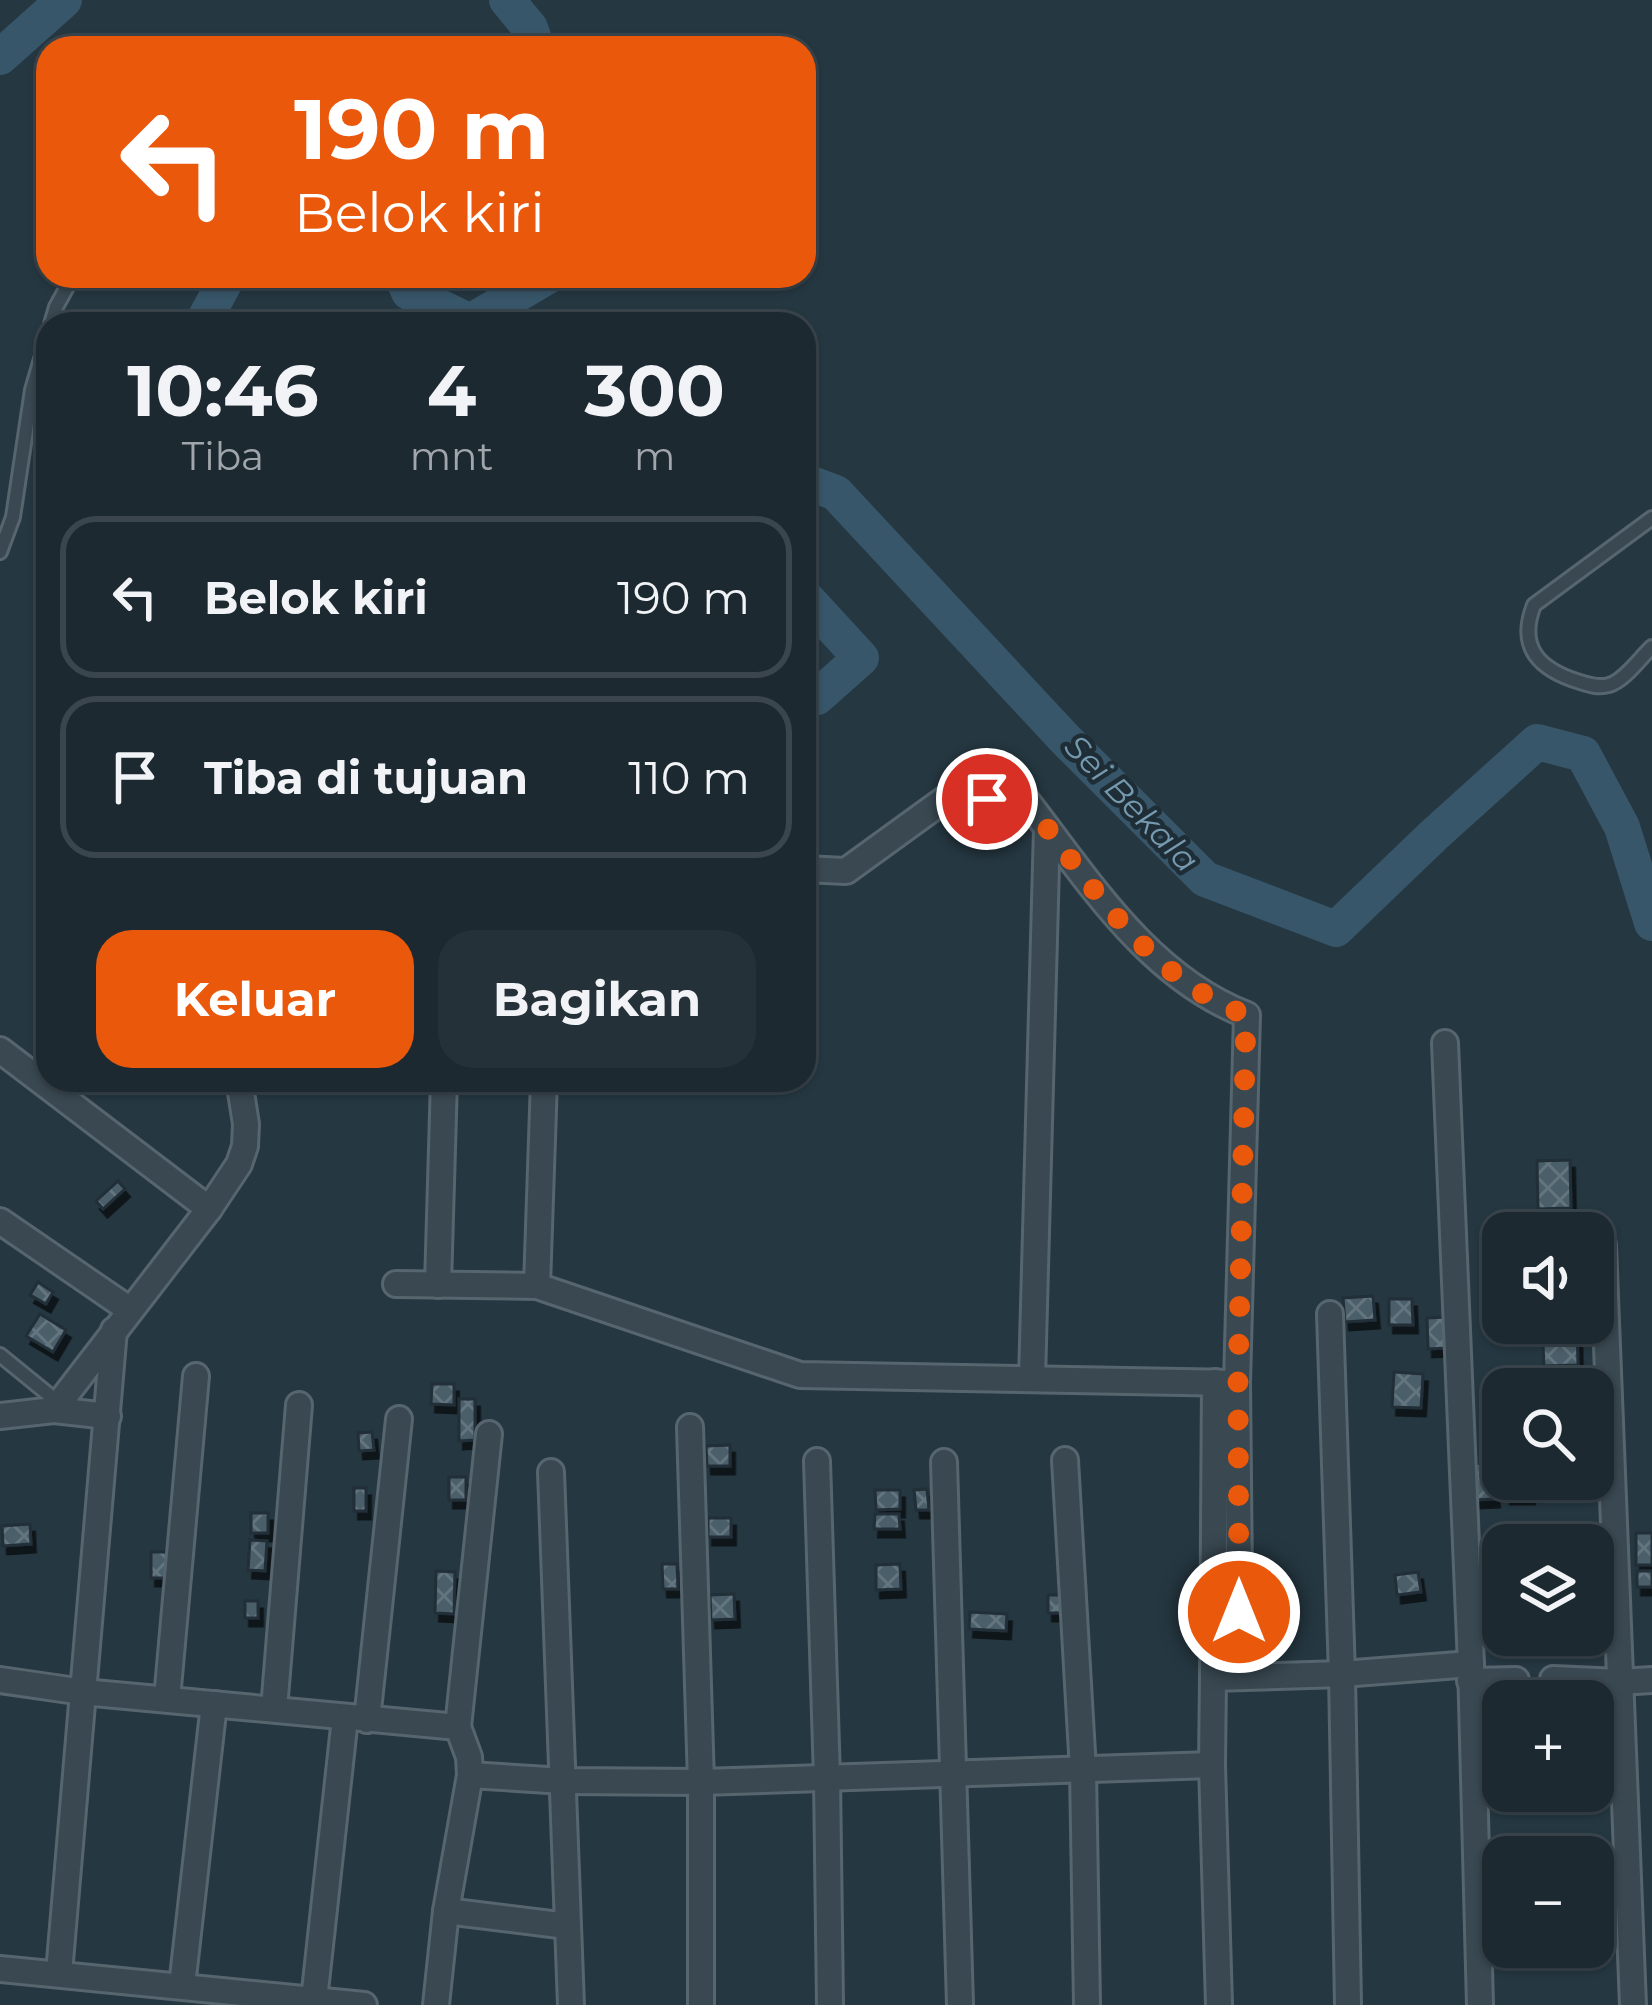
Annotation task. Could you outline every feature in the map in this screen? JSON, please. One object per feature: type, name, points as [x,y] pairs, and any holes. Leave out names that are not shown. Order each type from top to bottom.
[{"type":"street","points":[[816,870],[846,871],[948,797],[1026,800],[1135,939],[1221,1005],[1246,1015],[1226,1382],[1227,1613],[1240,1677]]},
{"type":"street","points":[[1032,1379],[1048,828]]},
{"type":"street","points":[[1445,1042],[1480,2005]]},
{"type":"street","points":[[0,1050],[36,1077]]},
{"type":"street","points":[[55,1092],[209,1209]]},
{"type":"street","points":[[56,1406],[239,1165],[246,1124],[241,1092]]},
{"type":"street","points":[[438,1285],[444,1092]]},
{"type":"street","points":[[537,1286],[544,1092]]},
{"type":"street","points":[[0,1221],[130,1310]]},
{"type":"street","points":[[396,1284],[537,1286],[800,1375],[1226,1382]]},
{"type":"street","points":[[1330,1314],[1348,2005]]},
{"type":"street","points":[[59,1973],[114,1330]]},
{"type":"street","points":[[1607,1344],[1633,2005]]},
{"type":"street","points":[[167,1699],[196,1376]]},
{"type":"street","points":[[274,1709],[298,1405]]},
{"type":"street","points":[[0,1416],[56,1406],[108,1416]]},
{"type":"street","points":[[314,2000],[399,1419]]},
{"type":"street","points":[[690,1426],[701,1782],[701,2005]]},
{"type":"street","points":[[436,2005],[446,1911],[470,1774],[470,1757],[458,1727],[489,1434]]},
{"type":"street","points":[[1065,1460],[1083,1770],[1087,2005]]},
{"type":"street","points":[[818,1461],[830,2005]]},
{"type":"street","points":[[944,1462],[960,2005]]},
{"type":"street","points":[[551,1472],[571,2005]]},
{"type":"street","points":[[1219,2005],[1213,1678],[1227,1613]]},
{"type":"street","points":[[1213,1678],[1471,1672],[1516,1680]]},
{"type":"street","points":[[1553,1679],[1652,1680]]},
{"type":"street","points":[[0,1680],[458,1727]]},
{"type":"street","points":[[182,1986],[214,1704]]},
{"type":"street","points":[[470,1774],[564,1781],[701,1782],[1212,1765]]},
{"type":"street","points":[[446,1911],[567,1926]]},
{"type":"street","points":[[0,1969],[364,2005]]},
{"type":"lane","points":[[0,553],[13,517],[36,376]]},
{"type":"lane","points":[[1652,518],[1534,605],[1526,626],[1531,648],[1554,674],[1594,686],[1613,685],[1652,647]]},
{"type":"lane","points":[[0,1355],[56,1406]]},
{"type":"building","points":[[1570,1160],[1571,1208],[1538,1209],[1537,1161]]},
{"type":"building","points":[[118,1181],[125,1189],[103,1209],[96,1201]]},
{"type":"building","points":[[38,1282],[53,1292],[46,1304],[30,1295]]},
{"type":"building","points":[[1373,1296],[1375,1320],[1345,1322],[1343,1298]]},
{"type":"building","points":[[1389,1299],[1412,1299],[1413,1325],[1389,1325]]},
{"type":"building","points":[[40,1314],[66,1330],[53,1352],[26,1336]]},
{"type":"building","points":[[1446,1317],[1448,1348],[1428,1349],[1427,1318]]},
{"type":"building","points":[[1543,1344],[1578,1344],[1578,1365],[1544,1366]]},
{"type":"building","points":[[1394,1372],[1423,1374],[1421,1408],[1392,1407]]},
{"type":"building","points":[[432,1384],[454,1384],[454,1405],[431,1404]]},
{"type":"building","points":[[459,1399],[475,1399],[475,1440],[459,1441]]},
{"type":"building","points":[[372,1432],[374,1450],[359,1451],[358,1433]]},
{"type":"building","points":[[730,1445],[730,1466],[707,1466],[706,1446]]},
{"type":"building","points":[[1482,1463],[1482,1500],[1474,1500],[1470,1464]]},
{"type":"building","points":[[449,1477],[466,1477],[466,1500],[449,1500]]},
{"type":"building","points":[[354,1488],[366,1488],[366,1511],[354,1511]]},
{"type":"building","points":[[927,1489],[929,1510],[916,1510],[914,1490]]},
{"type":"building","points":[[875,1490],[900,1490],[900,1509],[876,1510]]},
{"type":"building","points":[[251,1513],[268,1513],[268,1533],[251,1533]]},
{"type":"building","points":[[875,1514],[899,1514],[900,1529],[874,1529]]},
{"type":"building","points":[[708,1518],[731,1518],[731,1537],[708,1537]]},
{"type":"building","points":[[30,1524],[31,1544],[3,1546],[2,1526]]},
{"type":"building","points":[[1636,1533],[1652,1533],[1652,1565],[1636,1565]]},
{"type":"building","points":[[250,1540],[267,1541],[265,1571],[248,1570]]},
{"type":"building","points":[[151,1552],[167,1552],[167,1578],[151,1578]]},
{"type":"building","points":[[662,1564],[677,1564],[678,1589],[663,1589]]},
{"type":"building","points":[[900,1564],[901,1589],[876,1590],[876,1565]]},
{"type":"building","points":[[436,1571],[455,1572],[454,1614],[435,1613]]},
{"type":"building","points":[[1637,1571],[1652,1571],[1652,1587],[1637,1587]]},
{"type":"building","points":[[1418,1572],[1421,1592],[1397,1595],[1395,1575]]},
{"type":"building","points":[[734,1594],[735,1619],[711,1620],[710,1595]]},
{"type":"building","points":[[1048,1595],[1061,1595],[1061,1613],[1048,1613]]},
{"type":"building","points":[[245,1601],[258,1601],[258,1618],[245,1618]]},
{"type":"building","points":[[970,1612],[1007,1614],[1006,1631],[969,1629]]},
{"type":"waterway","name":"Sei Bekala","points":[[0,57],[64,0]]},
{"type":"waterway","name":"Sei Bekala","points":[[507,0],[533,36]]},
{"type":"waterway","name":"Sei Bekala","points":[[208,312],[222,288]]},
{"type":"waterway","name":"Sei Bekala","points":[[407,288],[450,312]]},
{"type":"waterway","name":"Sei Bekala","points":[[487,312],[528,288]]},
{"type":"waterway","name":"Sei Bekala","points":[[816,486],[836,493],[1065,739],[1205,879],[1336,929],[1537,742],[1583,754],[1622,827],[1652,923]]},
{"type":"waterway","name":"Sei Bekala","points":[[816,609],[861,658],[816,697]]},
{"type":"route","points":[[987,799],[1026,800],[1135,939],[1221,1005],[1246,1015],[1238,1382],[1239,1612]]}]
